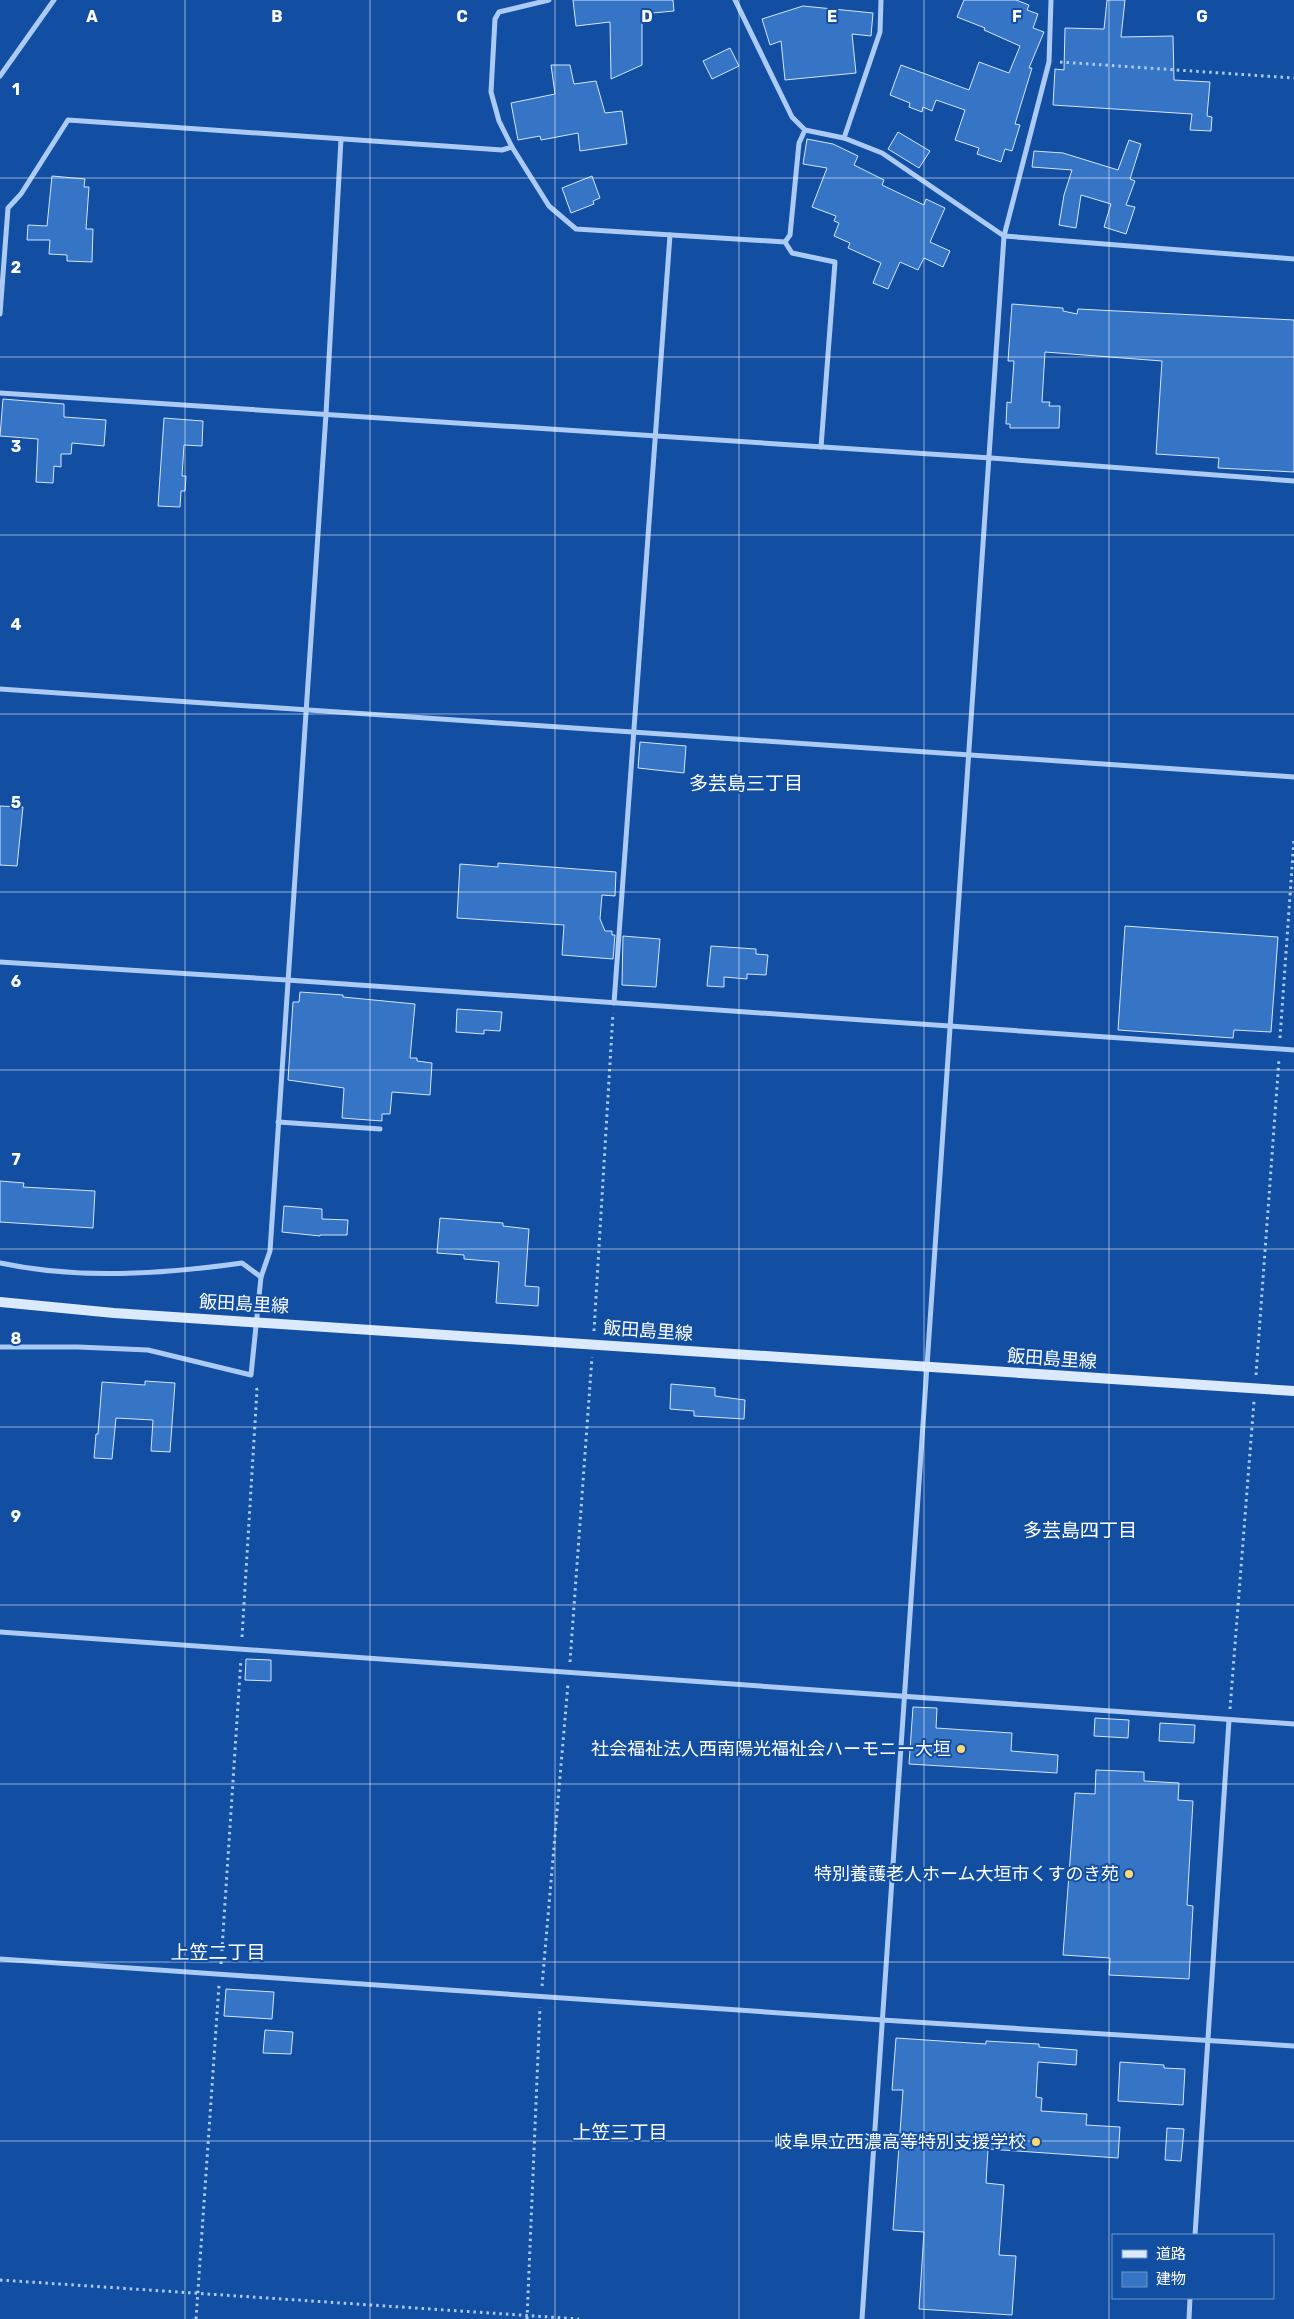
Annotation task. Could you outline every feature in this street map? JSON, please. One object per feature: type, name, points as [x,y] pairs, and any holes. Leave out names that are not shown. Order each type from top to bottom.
[{"type":"main road","name":"飯田島里線","points":[[0,1302],[114,1313],[258,1321],[1294,1391]]},
{"type":"street","points":[[0,76],[54,0]]},
{"type":"street","points":[[549,0],[500,12],[495,19],[491,92],[499,121],[512,147],[549,206],[576,229],[785,242]]},
{"type":"street","points":[[735,0],[792,117],[805,130],[844,138],[882,153],[1004,236],[1294,259]]},
{"type":"street","points":[[844,138],[880,32],[881,0]]},
{"type":"street","points":[[862,2319],[906,1698],[950,1026],[991,458],[1004,236],[1049,62],[1051,0]]},
{"type":"street","points":[[0,314],[8,208],[21,194],[68,120],[502,150],[512,147]]},
{"type":"street","points":[[785,242],[790,235],[799,143],[805,130]]},
{"type":"street","points":[[0,1347],[78,1346],[148,1350],[251,1376],[261,1277],[270,1251],[326,414],[341,138]]},
{"type":"street","points":[[614,1003],[670,235]]},
{"type":"street","points":[[785,242],[792,253],[835,262],[821,447]]},
{"type":"street","points":[[0,393],[991,458],[1294,481]]},
{"type":"street","points":[[0,689],[970,753],[1294,777]]},
{"type":"street","points":[[0,962],[287,980],[1294,1050]]},
{"type":"street","points":[[278,1122],[380,1129]]},
{"type":"street","points":[[0,1263],[29,1269],[124,1275],[242,1263],[261,1277]]},
{"type":"street","points":[[0,1632],[242,1648],[906,1698],[1294,1724]]},
{"type":"street","points":[[1194,2234],[1229,1720]]},
{"type":"street","points":[[0,1959],[882,2020],[1294,2046]]},
{"type":"street","points":[[1188,2319],[1190,2299]]},
{"type":"path","points":[[1049,62],[1294,78]]},
{"type":"path","points":[[1229,1720],[1255,1388],[1294,839]]},
{"type":"path","points":[[196,2319],[242,1648],[257,1390],[251,1376]]},
{"type":"path","points":[[0,2280],[579,2319]]},
{"type":"building","points":[[573,0],[673,0],[674,11],[642,14],[642,65],[611,79],[610,22],[576,26]]},
{"type":"building","points":[[964,0],[1016,0],[1029,5],[1027,10],[1038,14],[1033,28],[1044,32],[1029,68],[1032,68],[1015,124],[1020,125],[1012,151],[1005,149],[1001,162],[977,154],[979,148],[955,140],[965,110],[936,100],[932,111],[923,107],[922,112],[909,107],[910,103],[890,95],[901,65],[969,90],[979,62],[1009,73],[1020,46],[984,30],[985,28],[957,17]]},
{"type":"building","points":[[1107,0],[1125,0],[1121,37],[1173,36],[1174,80],[1210,82],[1207,116],[1212,117],[1211,131],[1190,130],[1192,114],[1053,105],[1055,69],[1064,70],[1065,28],[1104,29]]},
{"type":"building","points":[[803,6],[873,13],[871,36],[852,34],[856,73],[785,80],[781,41],[770,45],[762,19]]},
{"type":"building","points":[[730,48],[739,66],[712,79],[703,61]]},
{"type":"building","points":[[551,65],[570,65],[574,84],[596,81],[605,113],[622,111],[627,144],[580,151],[578,133],[541,140],[540,136],[518,140],[511,103],[555,94]]},
{"type":"building","points":[[898,132],[930,151],[919,168],[888,149]]},
{"type":"building","points":[[807,139],[833,144],[858,156],[854,165],[884,180],[882,185],[924,205],[926,199],[945,208],[930,242],[950,251],[943,267],[924,258],[918,270],[900,262],[888,289],[873,283],[881,263],[848,248],[850,243],[834,236],[839,223],[834,221],[836,216],[812,207],[827,168],[803,164]]},
{"type":"building","points":[[1129,140],[1141,144],[1130,179],[1135,181],[1126,205],[1135,207],[1126,234],[1104,227],[1111,204],[1081,195],[1076,228],[1059,225],[1064,195],[1072,170],[1032,167],[1034,151],[1063,153],[1118,170]]},
{"type":"building","points":[[52,176],[85,179],[84,187],[89,187],[86,229],[93,229],[92,262],[67,261],[67,255],[49,254],[50,240],[27,240],[28,225],[47,226]]},
{"type":"building","points":[[592,176],[600,198],[593,201],[594,204],[571,213],[562,188]]},
{"type":"building","points":[[1012,304],[1063,308],[1063,311],[1077,314],[1078,309],[1294,320],[1294,472],[1218,468],[1219,458],[1156,454],[1162,361],[1045,352],[1042,402],[1050,402],[1049,406],[1060,406],[1059,428],[1010,428],[1010,424],[1006,424],[1007,402],[1011,403],[1014,361],[1008,361]]},
{"type":"building","points":[[3,399],[64,404],[64,417],[106,420],[104,446],[72,443],[71,454],[61,454],[61,467],[54,466],[53,483],[36,482],[38,439],[0,436]]},
{"type":"building","points":[[164,418],[203,421],[202,446],[184,445],[182,476],[186,476],[185,491],[181,491],[180,507],[158,506]]},
{"type":"building","points":[[640,742],[686,746],[684,773],[638,768]]},
{"type":"building","points":[[0,806],[23,807],[17,866],[0,865]]},
{"type":"building","points":[[498,863],[616,872],[615,896],[602,895],[600,919],[605,931],[612,931],[612,935],[615,935],[613,959],[562,955],[564,925],[457,918],[460,864],[498,867]]},
{"type":"building","points":[[1125,926],[1278,937],[1271,1032],[1234,1030],[1233,1038],[1118,1030]]},
{"type":"building","points":[[623,936],[660,939],[656,987],[622,985]]},
{"type":"building","points":[[711,946],[756,949],[756,954],[768,955],[766,975],[747,974],[747,979],[724,977],[724,987],[707,986]]},
{"type":"building","points":[[300,992],[415,1004],[410,1058],[417,1058],[417,1061],[432,1063],[430,1095],[392,1092],[390,1114],[382,1114],[382,1121],[342,1118],[344,1088],[288,1080],[293,1002],[299,1002]]},
{"type":"building","points":[[457,1009],[502,1012],[500,1031],[484,1030],[484,1034],[456,1032]]},
{"type":"building","points":[[0,1181],[24,1183],[23,1187],[95,1191],[93,1228],[0,1222]]},
{"type":"building","points":[[284,1206],[322,1209],[322,1219],[348,1220],[347,1235],[320,1236],[282,1232]]},
{"type":"building","points":[[440,1218],[503,1223],[503,1226],[529,1229],[525,1286],[539,1287],[538,1306],[496,1303],[499,1262],[464,1259],[464,1255],[437,1253]]},
{"type":"building","points":[[145,1381],[175,1383],[170,1452],[151,1451],[153,1420],[116,1418],[112,1459],[94,1458],[102,1382],[145,1385]]},
{"type":"building","points":[[671,1384],[715,1388],[715,1396],[745,1400],[744,1419],[694,1416],[694,1411],[670,1409]]},
{"type":"building","points":[[246,1659],[271,1660],[271,1681],[245,1680]]},
{"type":"building","name":"社会福祉法人西南陽光福祉会ハーモニー大垣","points":[[913,1707],[937,1708],[936,1728],[1012,1733],[1011,1751],[1058,1755],[1057,1773],[909,1764]]},
{"type":"building","points":[[1095,1718],[1129,1720],[1128,1738],[1094,1736]]},
{"type":"building","points":[[1160,1723],[1195,1725],[1194,1743],[1159,1741]]},
{"type":"building","name":"特別養護老人ホーム大垣市くすのき苑","points":[[1096,1770],[1144,1772],[1144,1781],[1179,1783],[1178,1800],[1193,1801],[1187,1905],[1193,1906],[1189,1979],[1109,1975],[1110,1958],[1063,1955],[1075,1793],[1095,1794]]},
{"type":"building","points":[[226,1989],[274,1992],[272,2019],[224,2016]]},
{"type":"building","points":[[265,2030],[293,2032],[291,2054],[263,2053]]},
{"type":"building","points":[[896,2038],[986,2044],[986,2041],[1039,2044],[1039,2047],[1077,2050],[1076,2065],[1038,2062],[1036,2097],[1042,2098],[1041,2111],[1087,2114],[1086,2125],[1120,2127],[1118,2158],[988,2149],[986,2183],[1004,2185],[999,2255],[1016,2256],[1012,2315],[919,2309],[924,2232],[893,2230],[903,2090],[892,2090]]},
{"type":"building","points":[[1120,2062],[1164,2065],[1164,2068],[1185,2069],[1183,2105],[1118,2101]]},
{"type":"building","points":[[1167,2128],[1184,2129],[1181,2161],[1165,2160]]},
{"type":"place","name":"社会福祉法人西南陽光福祉会ハーモニー大垣","points":[[961,1749]]},
{"type":"place","name":"特別養護老人ホーム大垣市くすのき苑","points":[[1129,1874]]},
{"type":"place","name":"岐阜県立西濃高等特別支援学校","points":[[1036,2142]]},
{"type":"district","name":"多芸島三丁目","points":[[746,783]]},
{"type":"district","name":"多芸島四丁目","points":[[1080,1530]]},
{"type":"district","name":"上笠二丁目","points":[[218,1952]]},
{"type":"district","name":"上笠三丁目","points":[[620,2132]]}]
